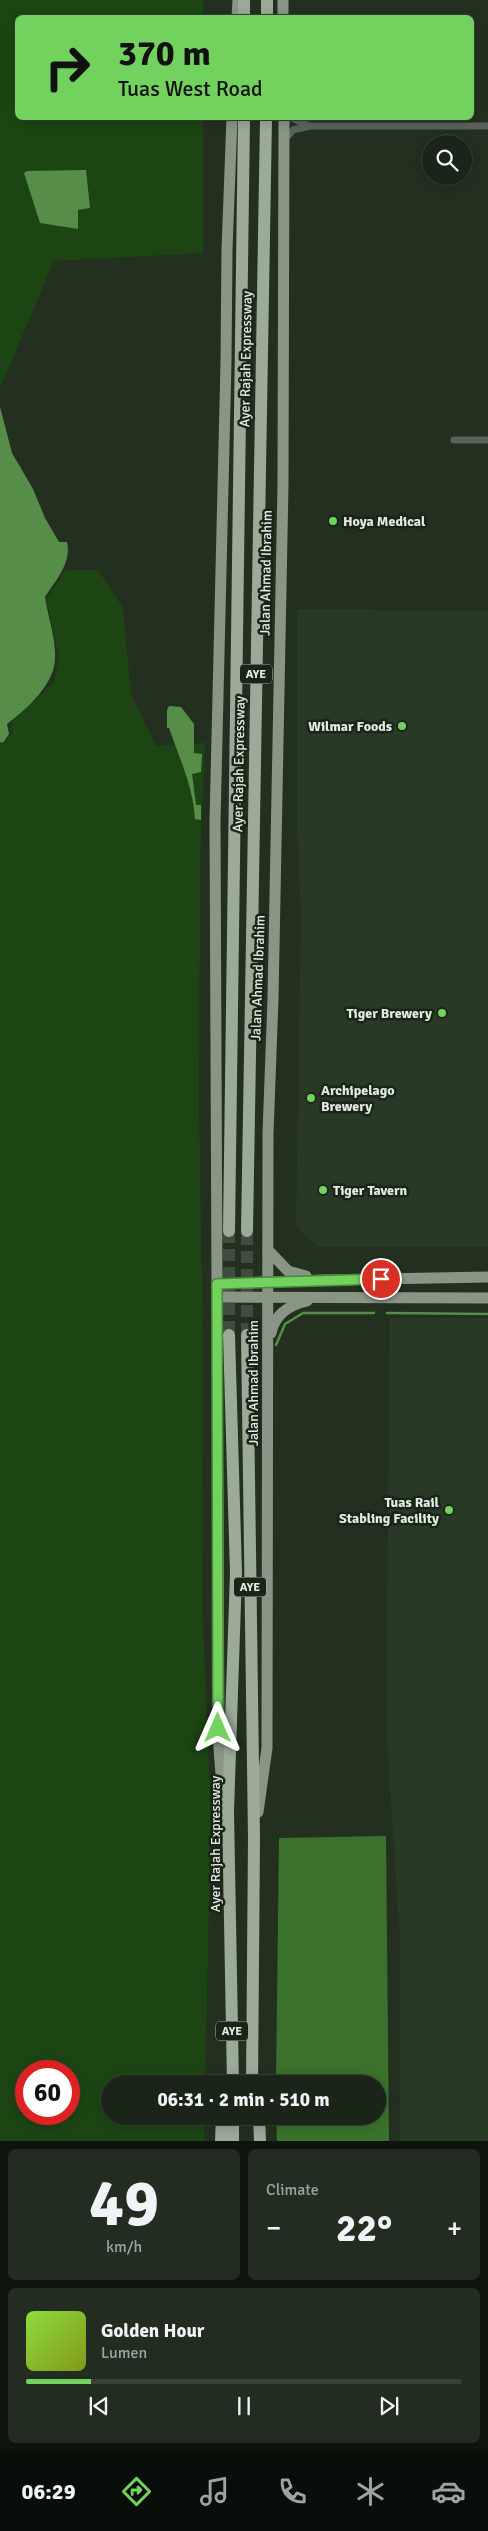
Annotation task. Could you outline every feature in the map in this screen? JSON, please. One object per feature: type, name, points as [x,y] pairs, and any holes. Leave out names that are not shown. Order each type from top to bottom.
[{"type":"highway","points":[[244,0],[244,15]]},
{"type":"highway","points":[[267,0],[267,15]]},
{"type":"highway","name":"Ayer Rajah Expressway","points":[[229,1231],[244,120]]},
{"type":"highway","name":"Ayer Rajah Expressway","points":[[247,1231],[266,120]]},
{"type":"highway","name":"Ayer Rajah Expressway","points":[[229,1335],[236,1573],[228,1811],[233,2075]]},
{"type":"highway","name":"AYE","points":[[246,1335],[254,1838],[252,2075]]},
{"type":"highway","points":[[225,2075],[232,1977]]},
{"type":"highway","points":[[221,2141],[222,2125]]},
{"type":"highway","points":[[233,2125],[233,2141]]},
{"type":"highway","points":[[251,2125],[252,2141]]},
{"type":"highway","points":[[259,2125],[260,2141]]},
{"type":"main road","points":[[237,15],[238,0]]},
{"type":"main road","points":[[283,0],[284,15]]},
{"type":"main road","points":[[228,1811],[223,1798],[219,1748],[215,820],[227,249],[232,120]]},
{"type":"main road","name":"Jalan Ahmad Ibrahim","points":[[254,1838],[267,1748],[268,1133],[274,960],[283,450],[284,120]]},
{"type":"main road","points":[[268,1250],[288,1271],[323,1280]]},
{"type":"main road","points":[[217,1284],[488,1277]]},
{"type":"main road","points":[[268,1342],[273,1323],[288,1307],[324,1296]]},
{"type":"main road","points":[[217,1297],[488,1298]]},
{"type":"street","points":[[296,120],[310,126]]},
{"type":"street","points":[[283,141],[293,130],[310,126],[488,126]]},
{"type":"street","points":[[454,440],[488,440]]},
{"type":"shaded area","points":[[0,0],[203,0],[203,15],[15,15],[15,120],[203,120],[203,253],[54,261],[0,388]]},
{"type":"shaded area","points":[[86,170],[90,208],[78,210],[78,229],[40,223],[24,173],[27,171]]},
{"type":"shaded area","points":[[0,407],[12,453],[33,489],[45,518],[59,542],[67,542],[68,550],[62,571],[45,597],[54,643],[54,668],[38,695],[7,724],[9,734],[3,743],[0,742]]},
{"type":"shaded area","points":[[66,570],[98,570],[123,608],[131,694],[156,746],[205,743],[200,865],[199,1105],[203,1351],[202,1600],[211,1816],[205,2075],[101,2075],[101,2125],[204,2125],[204,2141],[0,2141],[0,743],[3,744],[13,732],[10,724],[54,682],[59,657],[46,599]]},
{"type":"shaded area","points":[[297,609],[488,611],[488,1247],[317,1247],[296,1225],[301,914],[297,830]]},
{"type":"shaded area","points":[[169,706],[181,707],[194,724],[194,753],[202,754],[201,772],[192,774],[196,805],[201,805],[201,820],[195,819],[189,784],[169,728],[167,728],[167,710]]},
{"type":"shaded area","points":[[390,1318],[488,1318],[488,2141],[400,2141],[400,1942],[386,1722]]},
{"type":"shaded area","points":[[386,1836],[389,2141],[277,2141],[276,2125],[386,2125],[386,2075],[276,2075],[279,1838]]},
{"type":"waterway","points":[[276,1345],[285,1324],[303,1313],[374,1313]]},
{"type":"waterway","points":[[387,1313],[488,1314]]},
{"type":"tunnel","points":[[229,1231],[229,1335]]},
{"type":"tunnel","points":[[247,1231],[247,1335]]},
{"type":"place","name":"Hoya Medical","points":[[333,521]]},
{"type":"place","name":"Wilmar Foods","points":[[402,726]]},
{"type":"place","name":"Tiger Brewery","points":[[442,1013]]},
{"type":"place","name":"Archipelago Brewery","points":[[311,1098]]},
{"type":"place","name":"Tiger Tavern","points":[[323,1190]]},
{"type":"place","name":"Tuas Rail Stabling Facility","points":[[449,1510]]},
{"type":"route","points":[[218,1728],[217,1284],[381,1279]]}]
